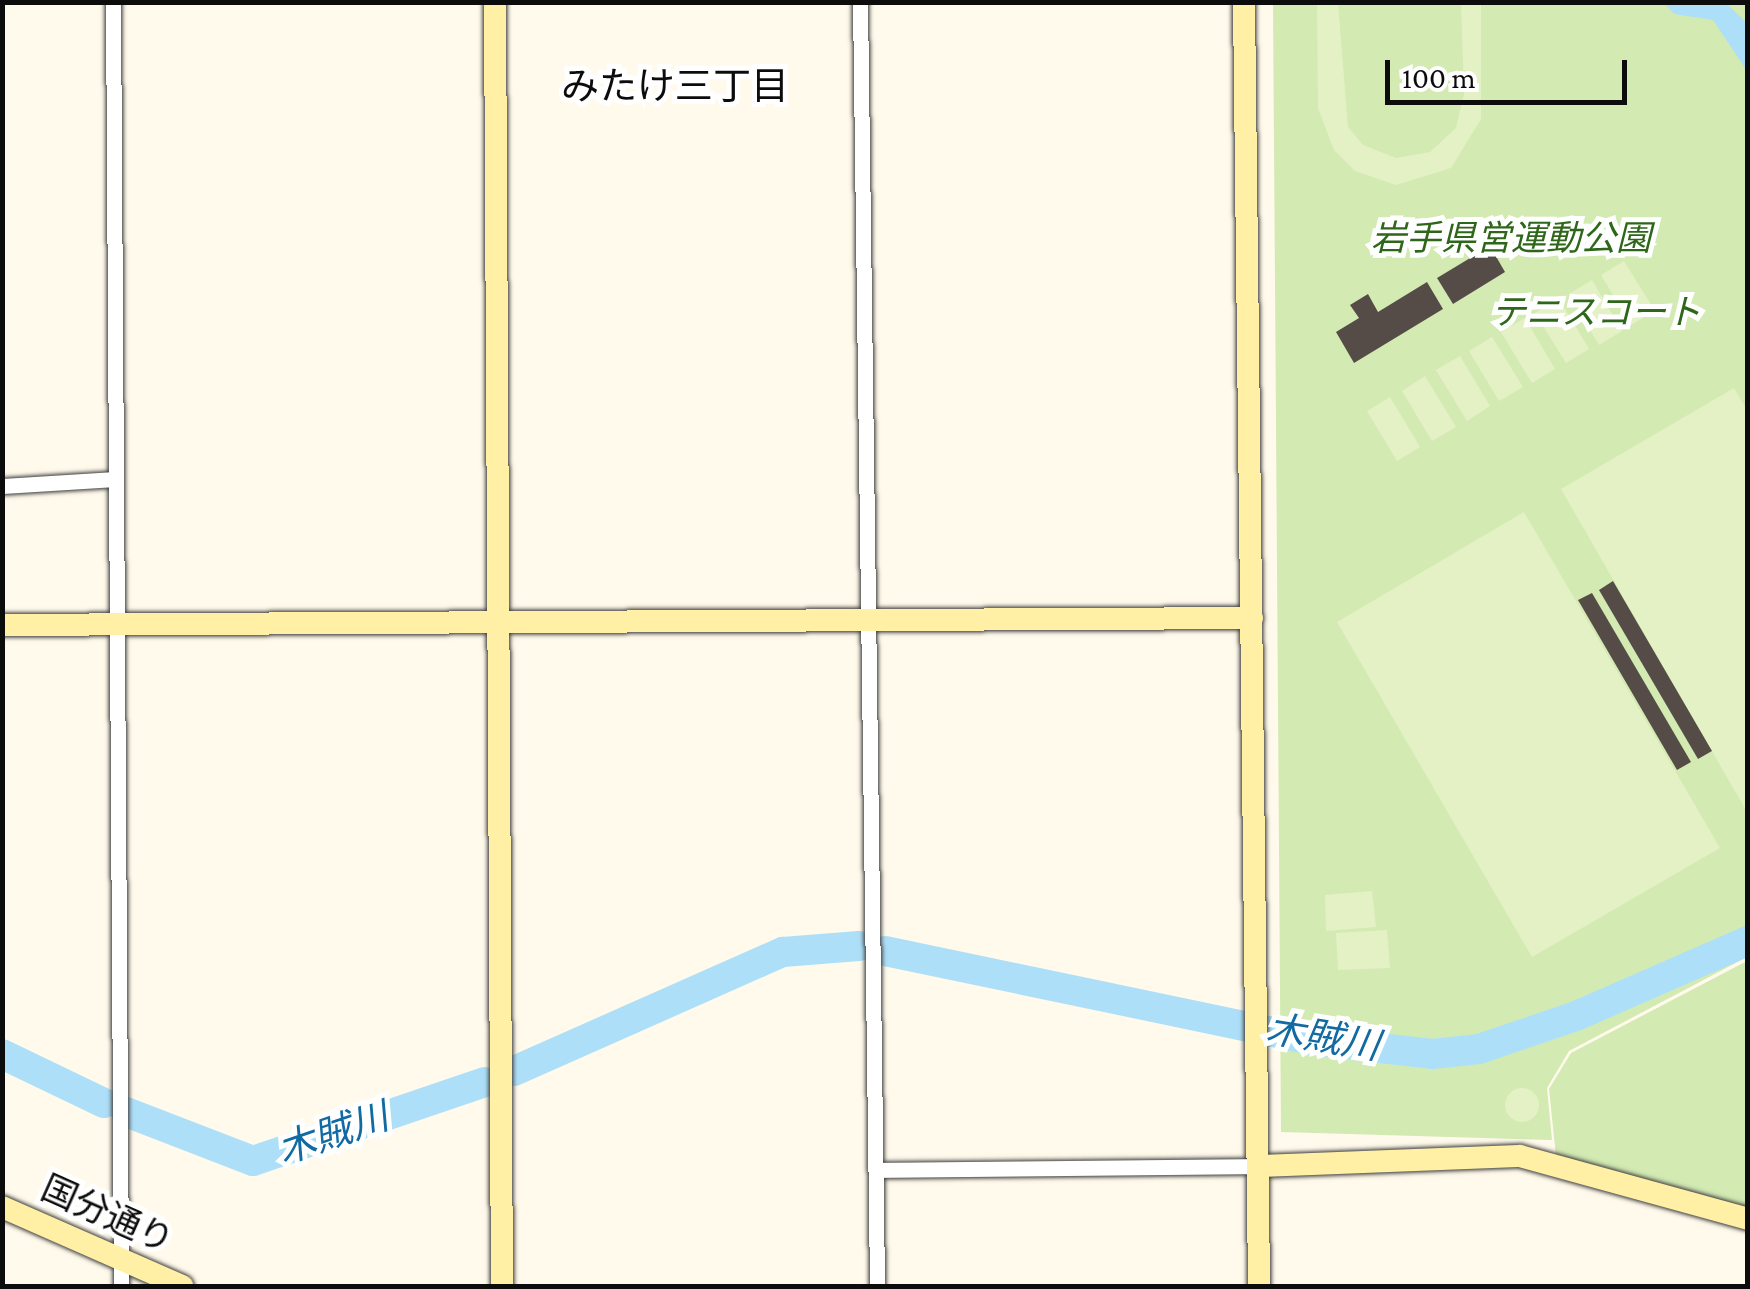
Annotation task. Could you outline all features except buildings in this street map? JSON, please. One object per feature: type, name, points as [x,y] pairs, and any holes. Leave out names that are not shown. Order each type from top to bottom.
[{"type":"street","points":[[113,2],[121,1286]]},
{"type":"street","points":[[495,2],[495,625],[502,1286]]},
{"type":"street","points":[[860,2],[877,1286]]},
{"type":"street","points":[[1244,2],[1259,1286]]},
{"type":"street","points":[[2,486],[116,479]]},
{"type":"street","points":[[2,625],[1252,618]]},
{"type":"street","points":[[876,1170],[1260,1166],[1520,1156],[1748,1218]]},
{"type":"street","name":"国分通り","points":[[2,1207],[182,1286]]},
{"type":"green space","name":"岩手県営運動公園","points":[[1273,3],[1747,3],[1747,957],[1569,1051],[1547,1088],[1552,1140],[1281,1132]]},
{"type":"green space","points":[[1317,3],[1338,3],[1348,127],[1363,145],[1396,158],[1430,152],[1456,128],[1464,94],[1461,3],[1481,3],[1481,119],[1451,168],[1396,185],[1355,171],[1334,150],[1318,108]]},
{"type":"green space","points":[[1624,261],[1655,311],[1631,325],[1601,275]]},
{"type":"green space","name":"テニスコート","points":[[1592,280],[1622,331],[1599,345],[1569,294]]},
{"type":"green space","points":[[1559,299],[1589,349],[1566,363],[1535,313]]},
{"type":"green space","points":[[1525,318],[1555,369],[1532,383],[1501,332]]},
{"type":"green space","points":[[1492,337],[1523,387],[1499,401],[1469,351]]},
{"type":"green space","points":[[1460,356],[1490,406],[1467,421],[1436,370]]},
{"type":"green space","points":[[1425,376],[1456,427],[1432,441],[1402,391]]},
{"type":"green space","points":[[1734,388],[1748,412],[1747,812],[1561,489]]},
{"type":"green space","points":[[1390,397],[1420,447],[1397,461],[1367,411]]},
{"type":"green space","points":[[1524,512],[1720,848],[1532,957],[1337,622]]},
{"type":"green space","points":[[1372,891],[1376,927],[1326,931],[1325,895]]},
{"type":"green space","points":[[1387,930],[1390,968],[1338,970],[1336,933]]},
{"type":"green space","points":[[1747,961],[1747,1210],[1556,1156],[1549,1089],[1571,1053]]},
{"type":"green space","points":[[1522,1088],[1534,1093],[1539,1105],[1534,1117],[1522,1122],[1510,1117],[1505,1105],[1510,1093]]},
{"type":"water","points":[[1664,3],[1727,4],[1747,23],[1747,71],[1713,20],[1674,14]]},
{"type":"waterway","name":"木賊川","points":[[885,951],[1317,1041],[1432,1054],[1479,1049],[1576,1016],[1748,941]]},
{"type":"waterway","name":"木賊川","points":[[514,1071],[783,952],[859,946]]},
{"type":"waterway","name":"木賊川","points":[[2,1054],[104,1103]]},
{"type":"waterway","name":"木賊川","points":[[126,1112],[253,1161],[485,1082]]},
{"type":"district","name":"みたけ三丁目","points":[[675,87]]}]
